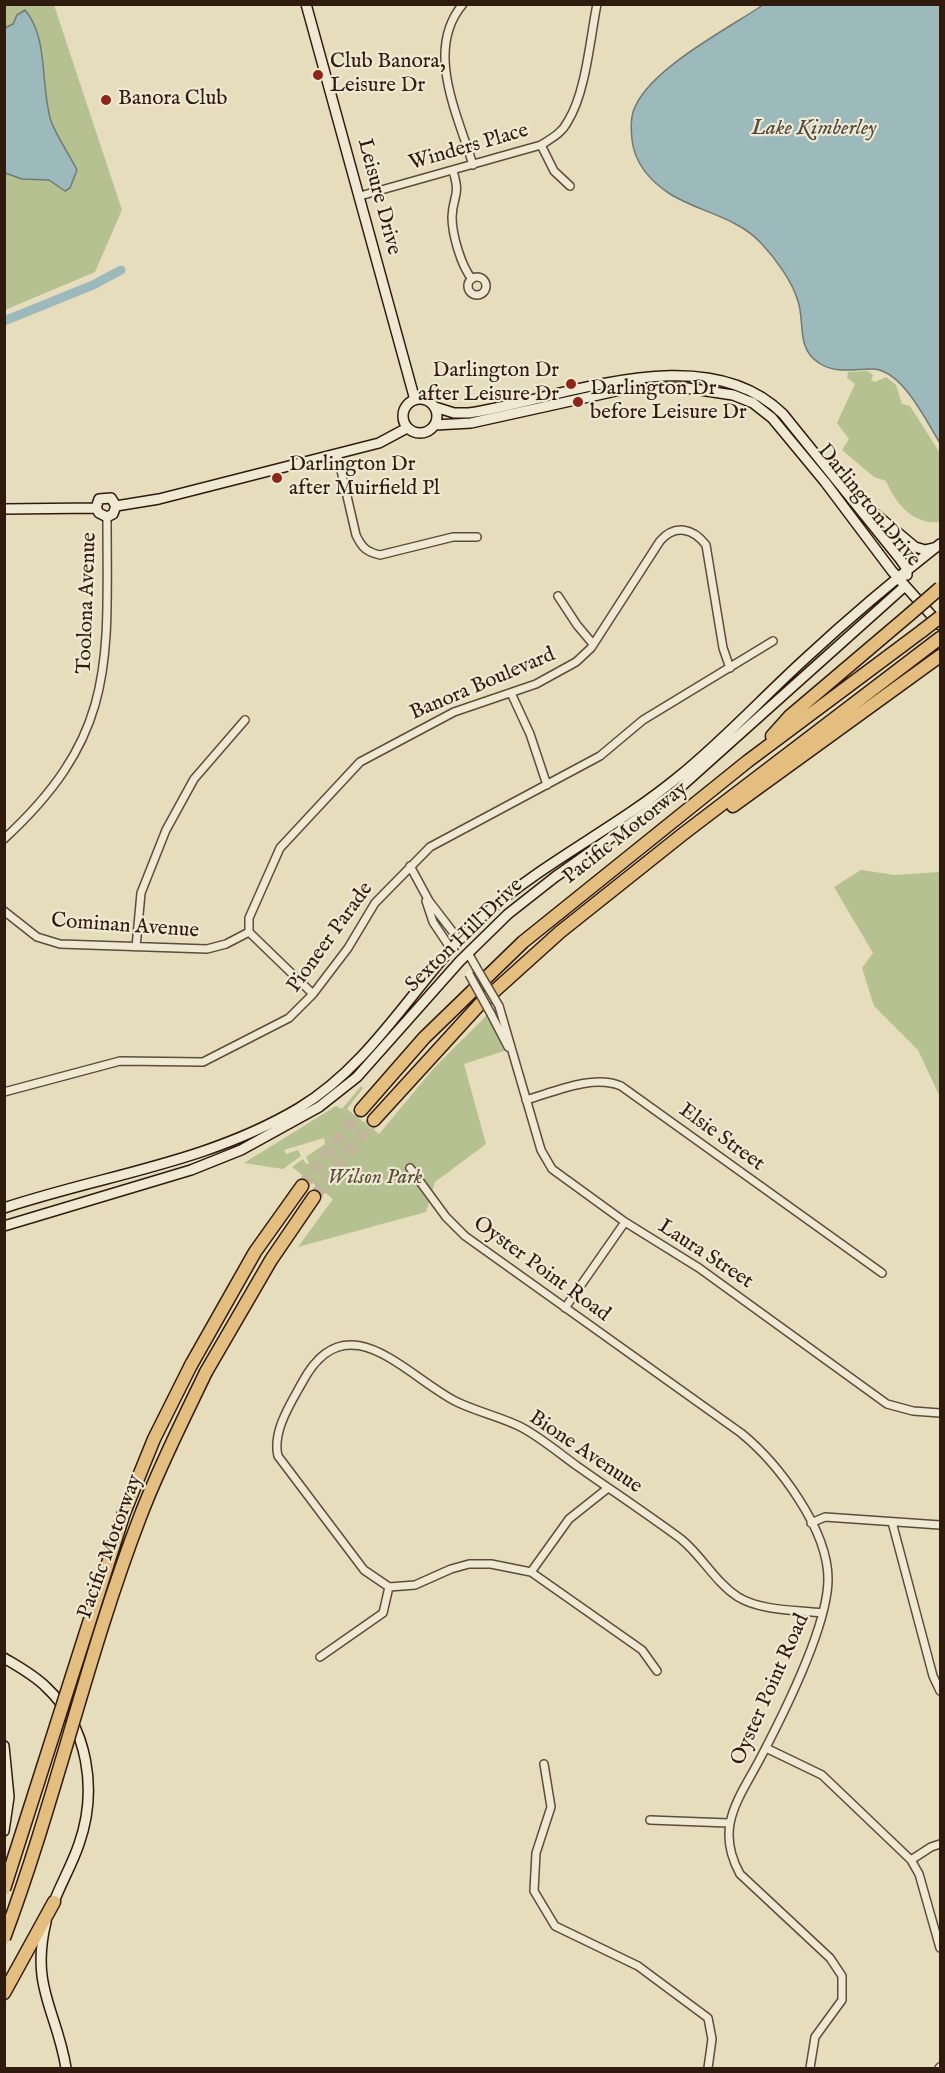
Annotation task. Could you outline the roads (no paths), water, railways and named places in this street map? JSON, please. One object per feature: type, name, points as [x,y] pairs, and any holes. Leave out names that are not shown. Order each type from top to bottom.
[{"type":"highway","points":[[748,761],[790,716],[940,588]]},
{"type":"highway","name":"Pacific Motorway","points":[[360,1110],[424,1038],[523,942],[748,761],[940,617]]},
{"type":"highway","name":"Pacific Motorway","points":[[374,1120],[436,1049],[560,932],[683,834],[937,641]]},
{"type":"highway","points":[[683,834],[704,827],[940,656]]},
{"type":"highway","name":"Pacific Motorway","points":[[4,1889],[124,1513],[154,1439],[191,1365],[255,1252],[302,1186]]},
{"type":"highway","name":"Pacific Motorway","points":[[4,1938],[42,1831],[108,1611],[140,1518],[169,1449],[206,1372],[272,1260],[314,1197]]},
{"type":"highway","points":[[4,1993],[54,1902]]},
{"type":"street","name":"Leisure Drive","points":[[306,4],[415,400]]},
{"type":"street","points":[[463,4],[447,31],[444,56],[472,165]]},
{"type":"street","name":"Winders Place","points":[[360,196],[540,145],[556,136],[578,101],[597,4]]},
{"type":"street","points":[[540,145],[555,171],[570,186]]},
{"type":"street","points":[[453,171],[459,190],[453,210],[453,228],[466,270],[472,279]]},
{"type":"street","name":"Darlington Drive","points":[[435,407],[454,413],[476,412],[604,383],[642,378],[698,378],[727,382],[755,393],[778,410],[908,569],[905,586]]},
{"type":"street","name":"Darlington Drive","points":[[435,425],[471,423],[625,389],[687,388],[733,395],[753,403],[772,418],[791,439],[905,586]]},
{"type":"street","points":[[415,400],[428,401],[435,407],[438,416],[435,425],[425,433],[415,433],[407,428],[404,412],[415,400]]},
{"type":"street","points":[[116,506],[159,499],[379,443],[407,428]]},
{"type":"street","points":[[337,453],[356,535],[361,545],[369,553],[380,555],[459,536],[477,537]]},
{"type":"street","points":[[847,493],[863,502],[917,548],[928,550],[940,545]]},
{"type":"street","points":[[105,496],[111,498],[116,506],[113,514],[107,517],[99,513],[96,508],[98,501],[105,496]]},
{"type":"street","points":[[4,509],[96,508]]},
{"type":"street","name":"Toolona Avenue","points":[[4,839],[28,817],[59,781],[77,752],[93,716],[105,663],[107,517]]},
{"type":"street","name":"Banora Boulevard","points":[[249,932],[249,918],[280,848],[351,770],[441,717],[531,686],[576,662],[593,644],[660,541],[675,530],[689,530],[699,536],[706,546],[723,648],[730,668]]},
{"type":"street","name":"Sexton Hill Drive","points":[[4,1208],[183,1160],[297,1110],[333,1084],[362,1056],[459,940],[503,900],[618,823],[693,765],[806,658],[908,569],[940,545]]},
{"type":"street","points":[[905,586],[940,625]]},
{"type":"street","name":"Sexton Hill Drive","points":[[4,1226],[177,1175],[241,1150],[291,1125],[319,1107],[357,1077],[460,961],[537,890],[646,815],[698,773],[905,586]]},
{"type":"street","points":[[558,596],[576,626],[593,644]]},
{"type":"street","name":"Pioneer Parade","points":[[4,1092],[120,1061],[203,1062],[289,1018],[313,994],[348,948],[375,903],[430,847],[600,756],[643,720],[773,641]]},
{"type":"street","points":[[511,693],[530,734],[547,785]]},
{"type":"street","points":[[136,947],[141,893],[166,830],[194,779],[245,720]]},
{"type":"street","points":[[410,866],[424,892],[468,953]]},
{"type":"street","points":[[424,892],[432,919],[460,961]]},
{"type":"street","name":"Cominan Avenue","points":[[6,915],[46,941],[207,949],[226,944],[249,932]]},
{"type":"street","points":[[249,932],[313,994]]},
{"type":"street","name":"Laura Street","points":[[468,953],[499,1006],[526,1100],[548,1164],[563,1179],[625,1222],[699,1268],[887,1404],[913,1411],[940,1413]]},
{"type":"street","name":"Laura Street","points":[[460,961],[491,1014],[515,1063]]},
{"type":"street","name":"Elsie Street","points":[[526,1100],[593,1083],[608,1082],[621,1086],[882,1273]]},
{"type":"street","name":"Oyster Point Road","points":[[410,1168],[446,1217],[465,1236],[759,1448],[783,1476],[810,1523],[823,1552],[827,1573],[822,1613],[814,1639],[766,1748],[728,1823]]},
{"type":"street","points":[[565,1308],[625,1222]]},
{"type":"street","name":"Bione Avenuue","points":[[389,1587],[364,1570],[278,1456],[275,1445],[279,1431],[311,1366],[330,1349],[356,1345],[396,1361],[456,1401],[522,1427],[683,1541],[741,1599],[764,1606],[822,1613]]},
{"type":"street","points":[[531,1572],[569,1519],[608,1488]]},
{"type":"street","points":[[810,1523],[825,1517],[940,1525]]},
{"type":"street","points":[[892,1522],[933,1676],[940,1691]]},
{"type":"street","points":[[320,1657],[383,1613],[389,1587],[415,1585],[450,1569],[469,1564],[491,1564],[531,1572],[642,1650],[657,1671]]},
{"type":"street","points":[[4,1658],[34,1677],[57,1699],[74,1725],[87,1765],[89,1792],[85,1824],[77,1851],[54,1902],[43,1936],[41,1981],[66,2068]]},
{"type":"street","points":[[4,1746],[9,1797],[4,1831]]},
{"type":"street","points":[[766,1748],[822,1775],[911,1860],[919,1874],[940,1948]]},
{"type":"street","points":[[544,1764],[551,1807],[536,1853],[534,1891],[555,1926],[615,1957],[638,1966],[708,2018],[712,2039],[708,2068]]},
{"type":"street","points":[[650,1820],[728,1823],[732,1861],[740,1874],[830,1958],[842,1976],[842,2000],[815,2037],[810,2068]]},
{"type":"street","points":[[911,1860],[940,1844]]},
{"type":"water","name":"Lake Kimberley","points":[[763,5],[940,5],[940,443],[912,398],[893,377],[883,371],[872,369],[831,369],[812,357],[804,343],[800,309],[792,286],[761,243],[741,227],[670,194],[650,178],[636,157],[632,140],[632,118],[634,109],[645,91],[675,63]]},
{"type":"water","points":[[25,10],[38,34],[51,121],[77,170],[70,188],[65,191],[49,180],[22,179],[5,173],[5,28],[13,24],[17,15]]},
{"type":"waterway","points":[[4,321],[93,285],[121,270]]},
{"type":"tunnel","points":[[302,1186],[361,1110]]},
{"type":"tunnel","points":[[314,1197],[374,1120]]},
{"type":"place","name":"Club Banora, Leisure Dr","points":[[318,75]]},
{"type":"place","name":"Banora Club","points":[[106,100]]},
{"type":"place","name":"Darlington Dr after Leisure Dr","points":[[571,384]]},
{"type":"place","name":"Darlington Dr before Leisure Dr","points":[[578,402]]},
{"type":"place","name":"Darlington Dr after Muirfield Pl","points":[[277,478]]},
{"type":"park label","name":"Wilson Park","points":[[375,1179]]}]
